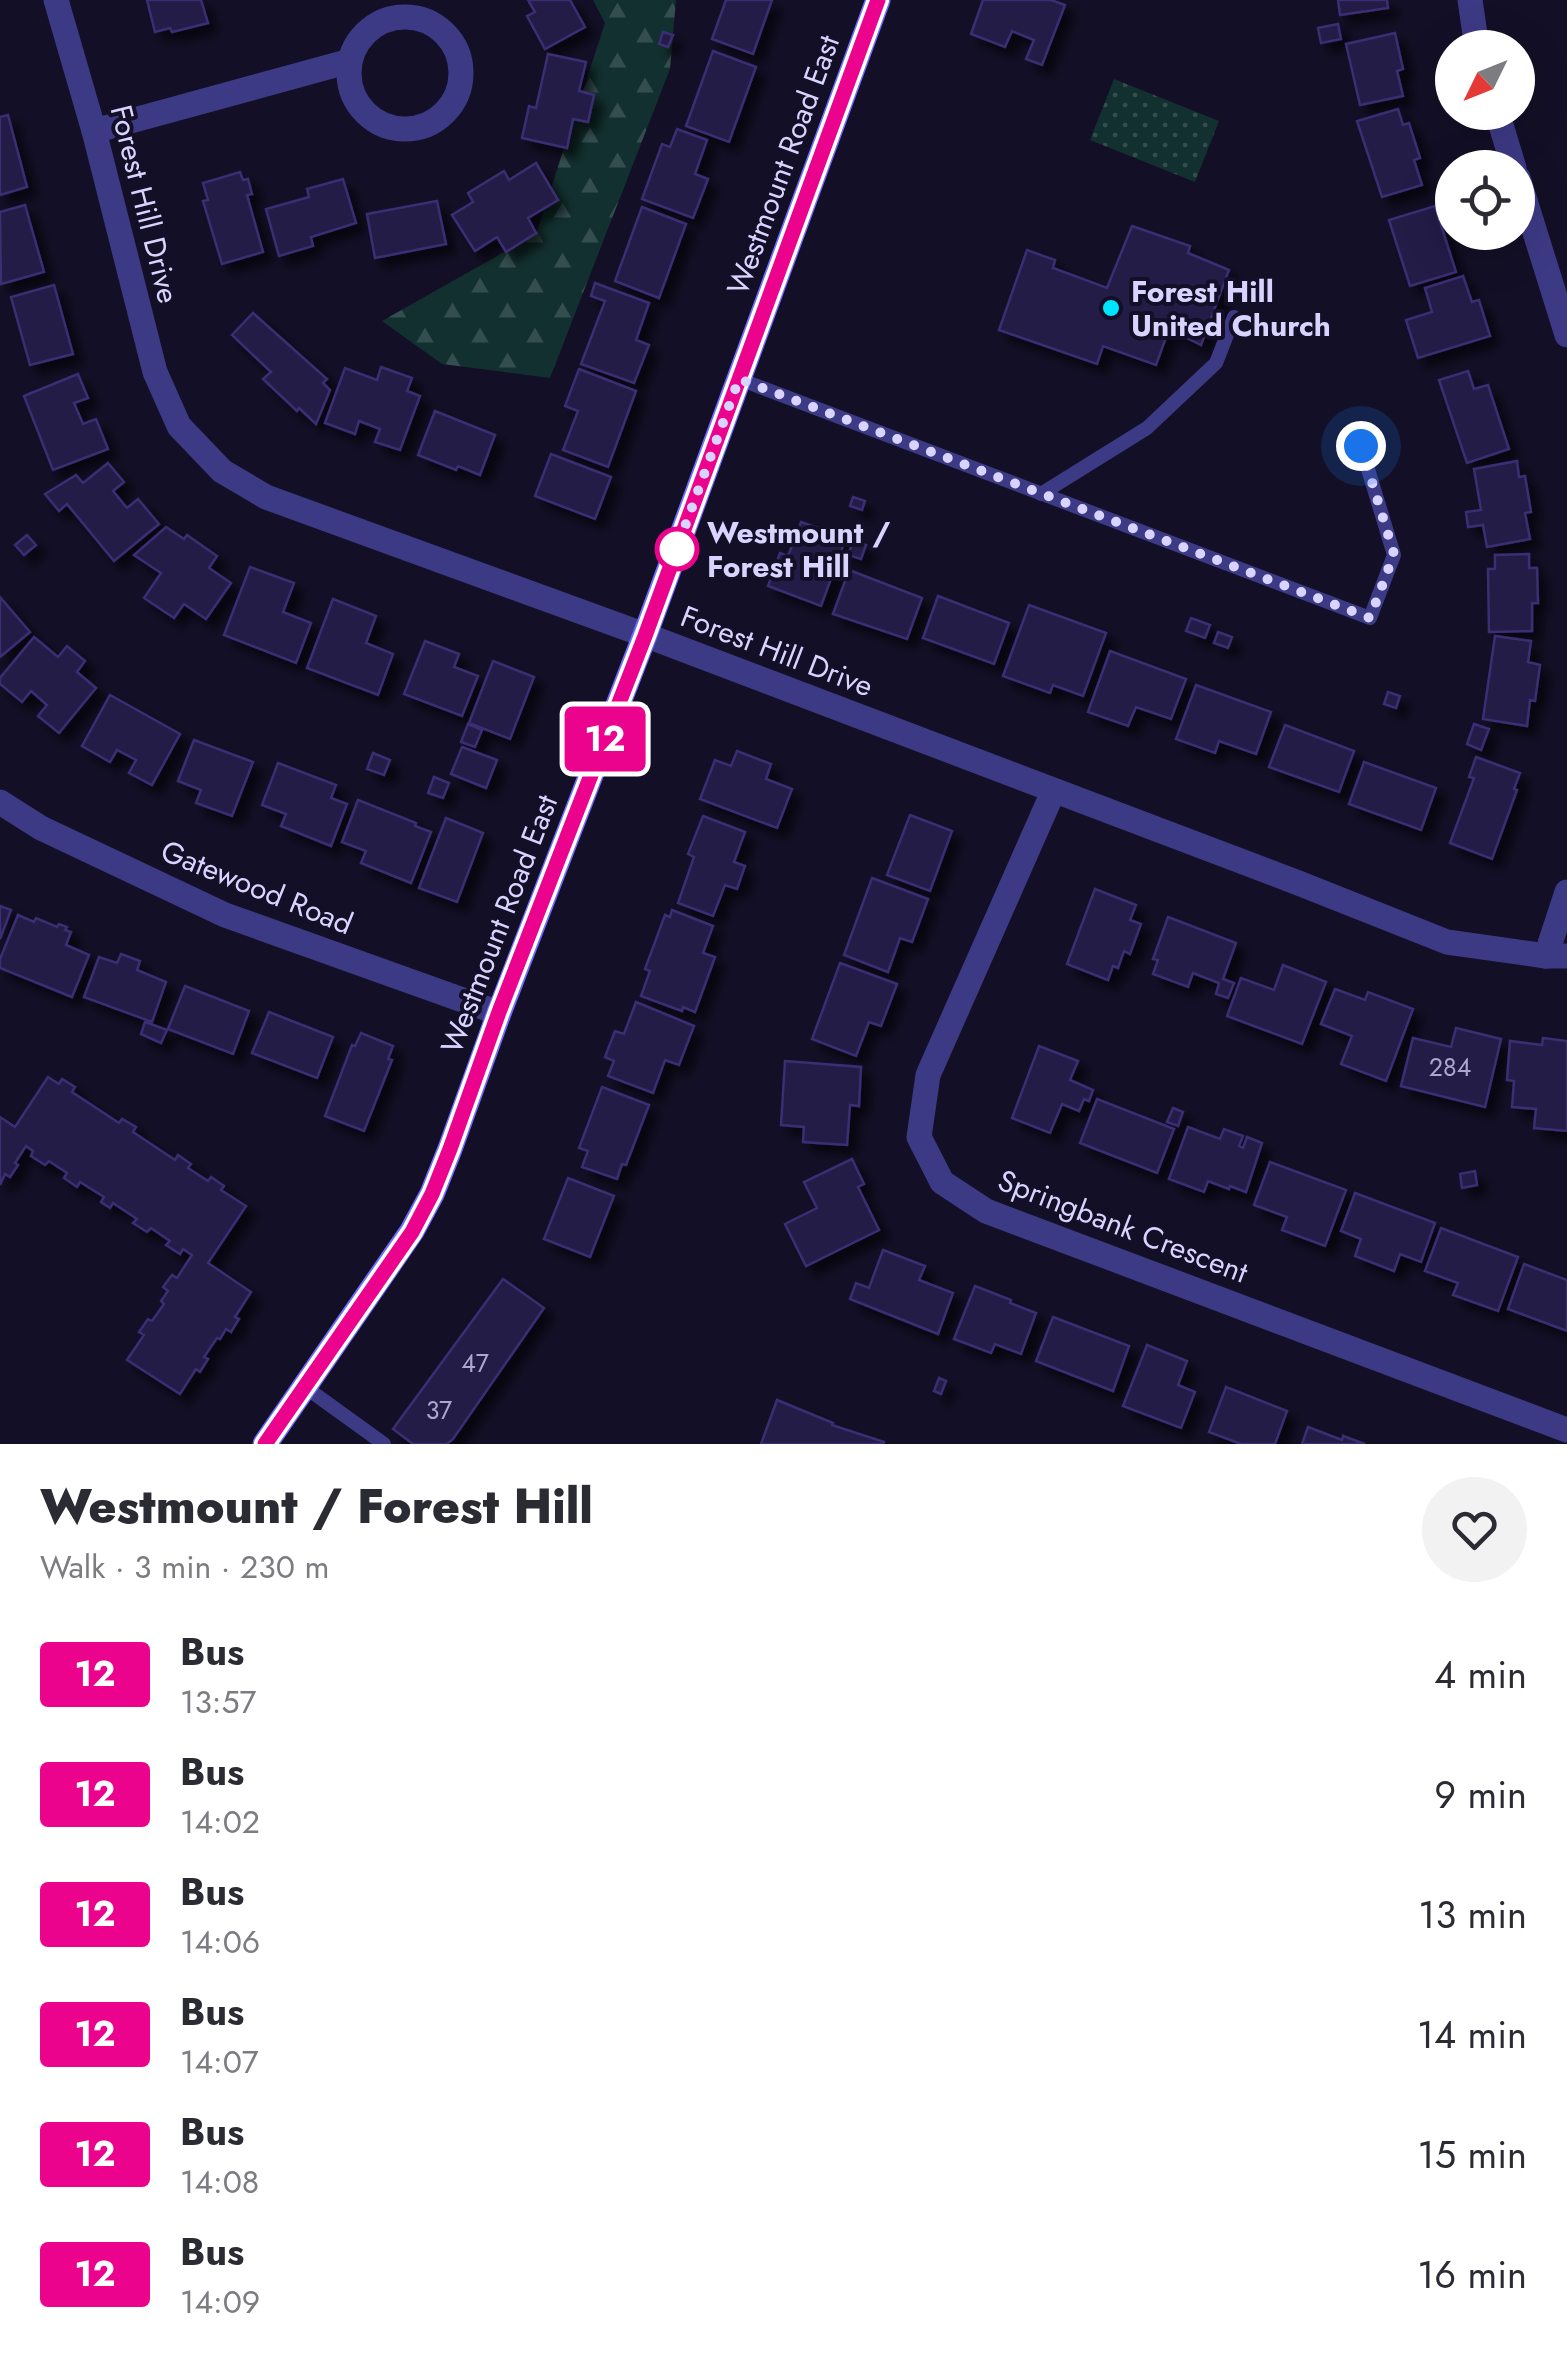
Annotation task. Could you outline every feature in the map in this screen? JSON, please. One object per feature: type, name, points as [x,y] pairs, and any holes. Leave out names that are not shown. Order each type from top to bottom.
[{"type":"main road","name":"Westmount Road East","points":[[265,1444],[412,1232],[432,1194],[645,636],[878,0]]},
{"type":"street","name":"Forest Hill Drive","points":[[56,0],[94,131],[155,372],[180,426],[222,470],[266,498],[645,636],[1447,942],[1557,956]]},
{"type":"street","points":[[1470,0],[1474,30]]},
{"type":"street","points":[[411,17],[436,26],[453,43],[461,65],[459,92],[444,115],[433,123],[414,130],[393,129],[374,121],[355,100],[349,81],[350,61],[363,35],[378,23],[411,17]]},
{"type":"street","points":[[94,131],[350,61]]},
{"type":"street","points":[[1535,232],[1567,335]]},
{"type":"street","name":"Springbank Crescent","points":[[1053,792],[928,1075],[919,1137],[942,1182],[986,1210],[1567,1430]]},
{"type":"street","name":"Gatewood Road","points":[[0,802],[41,828],[226,915],[499,1012]]},
{"type":"street","points":[[1557,956],[1567,892]]},
{"type":"lane","points":[[1041,494],[1147,428],[1216,363],[1234,317]]},
{"type":"lane","points":[[739,379],[1370,618],[1394,554],[1361,446]]},
{"type":"lane","points":[[305,1387],[384,1444]]},
{"type":"green space","points":[[593,0],[676,0],[670,69],[550,378],[442,364],[382,321],[536,234],[605,23]]},
{"type":"green space","points":[[1114,79],[1219,121],[1195,182],[1090,140]]},
{"type":"building","points":[[147,0],[201,0],[208,23],[155,32]]},
{"type":"building","points":[[528,0],[570,0],[585,27],[545,49],[527,16],[535,12]]},
{"type":"building","points":[[726,0],[772,0],[753,54],[712,39]]},
{"type":"building","points":[[983,0],[1051,0],[1065,5],[1042,65],[1026,59],[1034,40],[1012,31],[1005,47],[971,34]]},
{"type":"building","points":[[1338,0],[1387,0],[1388,8],[1340,15]]},
{"type":"building","points":[[1338,24],[1341,39],[1321,43],[1318,28]]},
{"type":"building","points":[[663,32],[673,35],[668,47],[659,44]]},
{"type":"building","points":[[1395,33],[1403,69],[1397,71],[1403,96],[1360,105],[1346,44]]},
{"type":"building","points":[[713,51],[756,67],[729,142],[686,126]]},
{"type":"building","points":[[548,54],[586,62],[579,91],[594,95],[588,122],[573,119],[567,148],[522,138],[529,106],[536,108]]},
{"type":"building","points":[[1398,109],[1403,125],[1409,123],[1420,158],[1414,160],[1422,185],[1382,197],[1357,121]]},
{"type":"building","points":[[8,115],[27,187],[0,195],[0,117]]},
{"type":"building","points":[[677,129],[707,140],[695,174],[708,179],[693,218],[642,199],[662,144],[670,147]]},
{"type":"building","points":[[536,163],[558,200],[528,218],[536,233],[506,252],[497,237],[475,251],[452,215],[473,202],[468,193],[504,171],[509,180]]},
{"type":"building","points":[[240,172],[243,180],[248,179],[252,194],[247,195],[263,252],[222,264],[203,201],[208,200],[203,183]]},
{"type":"building","points":[[343,179],[356,223],[311,237],[313,246],[279,256],[266,209],[309,197],[307,189]]},
{"type":"building","points":[[437,201],[446,244],[375,258],[367,214]]},
{"type":"building","points":[[25,205],[44,272],[1,284],[0,212]]},
{"type":"building","points":[[1435,206],[1435,250],[1449,250],[1456,272],[1410,286],[1389,220]]},
{"type":"building","points":[[642,207],[686,224],[659,298],[615,281]]},
{"type":"building","name":"Forest Hill United Church","points":[[1132,226],[1190,246],[1188,253],[1229,270],[1201,345],[1169,329],[1156,365],[1103,346],[1097,364],[999,330],[1027,250],[1055,260],[1053,268],[1107,288]]},
{"type":"building","points":[[1463,276],[1472,302],[1479,300],[1490,336],[1418,358],[1406,320],[1432,312],[1425,288]]},
{"type":"building","points":[[595,283],[649,303],[636,340],[649,345],[634,383],[581,364],[605,301],[591,296]]},
{"type":"building","points":[[54,285],[73,354],[30,365],[11,297]]},
{"type":"building","points":[[253,313],[327,379],[323,383],[330,390],[316,424],[263,379],[271,372],[232,335]]},
{"type":"building","points":[[381,367],[412,378],[407,391],[420,396],[400,450],[375,442],[380,429],[359,421],[355,434],[325,423],[345,368],[377,380]]},
{"type":"building","points":[[579,369],[636,391],[608,467],[563,450],[578,411],[565,406]]},
{"type":"building","points":[[1468,371],[1474,389],[1488,385],[1509,449],[1467,463],[1439,380]]},
{"type":"building","points":[[78,374],[88,398],[74,403],[83,424],[96,419],[108,449],[53,470],[24,396]]},
{"type":"building","points":[[435,411],[495,435],[480,475],[418,455]]},
{"type":"building","points":[[551,454],[611,477],[595,519],[535,496]]},
{"type":"building","points":[[1517,461],[1519,477],[1525,476],[1531,512],[1525,513],[1530,539],[1487,547],[1483,525],[1468,527],[1466,512],[1481,510],[1474,469]]},
{"type":"building","points":[[108,463],[124,482],[113,491],[127,508],[138,499],[159,524],[114,561],[67,504],[59,511],[45,494],[76,475],[83,483]]},
{"type":"building","points":[[853,497],[865,501],[862,510],[850,506]]},
{"type":"building","points":[[801,522],[846,538],[821,606],[768,586],[780,553],[788,556]]},
{"type":"building","points":[[166,527],[184,539],[187,535],[217,556],[209,568],[231,583],[206,619],[184,604],[174,618],[144,598],[161,573],[134,555]]},
{"type":"building","points":[[27,535],[36,545],[24,555],[15,545]]},
{"type":"building","points":[[853,541],[866,545],[861,559],[848,555]]},
{"type":"building","points":[[1529,554],[1529,568],[1537,568],[1538,603],[1532,603],[1532,631],[1489,632],[1488,569],[1495,569],[1495,555]]},
{"type":"building","points":[[250,567],[294,583],[283,612],[311,623],[296,663],[224,635]]},
{"type":"building","points":[[849,570],[922,598],[907,639],[833,614]]},
{"type":"building","points":[[938,596],[1009,623],[994,664],[923,638]]},
{"type":"building","points":[[0,597],[30,632],[0,657]]},
{"type":"building","points":[[333,599],[376,616],[366,643],[393,654],[378,695],[307,668]]},
{"type":"building","points":[[1029,605],[1106,633],[1083,696],[1053,685],[1050,693],[1003,676]]},
{"type":"building","points":[[1191,618],[1210,625],[1205,638],[1186,631]]},
{"type":"building","points":[[1218,632],[1232,637],[1228,648],[1214,643]]},
{"type":"building","points":[[1495,636],[1531,641],[1528,662],[1540,665],[1527,726],[1483,719]]},
{"type":"building","points":[[34,637],[58,657],[67,646],[85,661],[77,672],[96,688],[59,733],[38,716],[47,705],[31,691],[22,702],[0,684],[0,678]]},
{"type":"building","points":[[425,641],[459,654],[454,667],[478,676],[462,716],[404,694]]},
{"type":"building","points":[[1110,651],[1186,679],[1171,719],[1136,707],[1128,726],[1088,712]]},
{"type":"building","points":[[493,661],[534,677],[510,739],[469,723]]},
{"type":"building","points":[[1196,685],[1271,712],[1256,754],[1219,741],[1215,753],[1176,739]]},
{"type":"building","points":[[1388,692],[1400,696],[1396,708],[1384,704]]},
{"type":"building","points":[[110,695],[180,734],[152,785],[129,773],[136,760],[117,750],[110,762],[82,746]]},
{"type":"building","points":[[468,724],[482,730],[475,747],[461,742]]},
{"type":"building","points":[[1474,724],[1489,729],[1481,750],[1467,744]]},
{"type":"building","points":[[1285,725],[1354,751],[1339,792],[1269,767]]},
{"type":"building","points":[[194,740],[253,762],[232,816],[196,803],[201,790],[178,781]]},
{"type":"building","points":[[462,747],[497,760],[486,788],[451,774]]},
{"type":"building","points":[[737,751],[771,764],[766,779],[792,789],[777,828],[700,799],[715,760],[731,766]]},
{"type":"building","points":[[373,753],[390,760],[384,775],[367,769]]},
{"type":"building","points":[[1476,757],[1520,773],[1492,859],[1450,843],[1474,778],[1469,777]]},
{"type":"building","points":[[1364,762],[1436,788],[1421,830],[1349,804]]},
{"type":"building","points":[[278,763],[336,785],[331,798],[347,804],[331,846],[281,826],[286,814],[262,805]]},
{"type":"building","points":[[434,777],[449,783],[443,798],[428,793]]},
{"type":"building","points":[[358,800],[431,832],[411,883],[361,863],[366,851],[342,842]]},
{"type":"building","points":[[910,815],[952,831],[930,891],[887,875]]},
{"type":"building","points":[[703,816],[745,832],[734,862],[745,866],[737,889],[725,885],[713,916],[678,903],[694,857],[688,854]]},
{"type":"building","points":[[446,818],[483,833],[457,902],[419,888]]},
{"type":"building","points":[[872,878],[928,899],[912,942],[900,938],[888,972],[844,955]]},
{"type":"building","points":[[1095,889],[1136,905],[1130,920],[1141,924],[1130,954],[1124,951],[1108,980],[1067,964]]},
{"type":"building","points":[[0,906],[11,910],[0,939]]},
{"type":"building","points":[[672,910],[713,926],[703,953],[715,957],[695,1012],[641,996],[650,971],[645,969],[665,915],[670,917]]},
{"type":"building","points":[[18,915],[67,927],[65,930],[71,932],[66,945],[89,955],[72,997],[0,968]]},
{"type":"building","points":[[1168,917],[1236,943],[1223,979],[1234,983],[1228,998],[1216,994],[1219,983],[1193,973],[1188,987],[1153,974],[1158,960],[1153,959]]},
{"type":"building","points":[[121,954],[140,961],[137,970],[166,982],[152,1022],[84,997],[99,957],[117,963]]},
{"type":"building","points":[[840,963],[897,984],[881,1026],[869,1022],[856,1056],[812,1039]]},
{"type":"building","points":[[1283,965],[1326,982],[1302,1044],[1227,1016],[1241,978],[1274,990]]},
{"type":"building","points":[[185,986],[249,1011],[233,1054],[168,1029]]},
{"type":"building","points":[[1335,989],[1365,1000],[1368,992],[1413,1009],[1386,1081],[1341,1064],[1352,1036],[1321,1024]]},
{"type":"building","points":[[636,1002],[694,1026],[679,1065],[665,1060],[653,1093],[608,1076],[614,1061],[605,1057],[615,1031],[624,1034]]},
{"type":"building","points":[[269,1012],[333,1037],[317,1078],[252,1053]]},
{"type":"building","points":[[145,1022],[167,1030],[161,1043],[141,1034]]},
{"type":"building","points":[[1456,1028],[1501,1039],[1485,1107],[1401,1086],[1413,1038],[1451,1047]]},
{"type":"building","points":[[361,1033],[393,1046],[388,1059],[392,1060],[364,1131],[325,1116],[352,1045]]},
{"type":"building","points":[[1543,1038],[1567,1041],[1567,1131],[1534,1128],[1536,1109],[1512,1107],[1514,1081],[1507,1080],[1510,1041],[1542,1045]]},
{"type":"building","points":[[1039,1046],[1078,1061],[1070,1080],[1093,1090],[1079,1111],[1062,1104],[1050,1133],[1012,1118]]},
{"type":"building","points":[[785,1061],[861,1067],[859,1106],[850,1105],[847,1145],[803,1142],[804,1127],[781,1125]]},
{"type":"building","points":[[48,1077],[75,1087],[72,1092],[119,1123],[122,1119],[136,1127],[133,1132],[175,1160],[178,1155],[191,1164],[188,1168],[208,1181],[211,1177],[224,1186],[221,1190],[246,1206],[208,1263],[251,1292],[235,1317],[239,1319],[231,1332],[226,1329],[217,1338],[204,1357],[208,1359],[200,1372],[196,1369],[180,1394],[127,1360],[144,1335],[139,1332],[164,1304],[161,1301],[168,1291],[163,1287],[172,1275],[177,1278],[192,1255],[183,1249],[180,1254],[166,1245],[170,1241],[151,1228],[147,1232],[133,1223],[137,1219],[113,1203],[110,1208],[101,1202],[104,1197],[80,1182],[77,1187],[64,1178],[67,1173],[49,1161],[45,1165],[31,1156],[33,1151],[26,1146],[10,1177],[5,1174],[0,1185],[0,1117],[15,1127]]},
{"type":"building","points":[[602,1087],[649,1105],[617,1179],[582,1167],[588,1151],[579,1148]]},
{"type":"building","points":[[1097,1099],[1174,1129],[1157,1173],[1080,1143]]},
{"type":"building","points":[[1173,1108],[1183,1112],[1178,1126],[1167,1122]]},
{"type":"building","points":[[1188,1127],[1220,1139],[1224,1129],[1243,1136],[1239,1146],[1243,1148],[1247,1137],[1262,1143],[1246,1192],[1208,1181],[1204,1192],[1169,1179]]},
{"type":"building","points":[[852,1159],[864,1184],[858,1187],[879,1230],[806,1266],[785,1224],[817,1208],[804,1182]]},
{"type":"building","points":[[1270,1162],[1346,1190],[1325,1246],[1282,1230],[1287,1217],[1254,1205]]},
{"type":"building","points":[[1475,1171],[1477,1185],[1462,1188],[1460,1174]]},
{"type":"building","points":[[568,1178],[614,1196],[590,1257],[544,1239]]},
{"type":"building","points":[[1355,1193],[1435,1223],[1421,1262],[1400,1254],[1394,1271],[1355,1256],[1361,1239],[1341,1231]]},
{"type":"building","points":[[1441,1228],[1518,1257],[1498,1311],[1453,1295],[1458,1283],[1425,1271]]},
{"type":"building","points":[[883,1250],[925,1266],[919,1280],[953,1293],[938,1334],[850,1299],[856,1283],[869,1288]]},
{"type":"building","points":[[1524,1264],[1567,1280],[1567,1331],[1508,1309]]},
{"type":"building","points":[[503,1279],[544,1308],[453,1439],[447,1444],[413,1444],[393,1429]]},
{"type":"building","points":[[975,1286],[1036,1313],[1021,1354],[995,1344],[991,1353],[954,1339]]},
{"type":"building","points":[[1053,1317],[1129,1346],[1113,1391],[1036,1361]]},
{"type":"building","points":[[1147,1345],[1187,1361],[1178,1385],[1195,1392],[1181,1428],[1123,1406]]},
{"type":"building","points":[[939,1378],[946,1381],[941,1394],[934,1391]]},
{"type":"building","points":[[1226,1387],[1287,1411],[1275,1444],[1241,1444],[1209,1432]]},
{"type":"building","points":[[777,1400],[832,1425],[884,1442],[761,1444]]},
{"type":"building","points":[[1308,1427],[1342,1440],[1343,1436],[1365,1444],[1302,1444]]},
{"type":"bus line","name":"12","points":[[265,1444],[412,1232],[432,1194],[645,636],[878,0]]},
{"type":"place","name":"Forest Hill United Church","points":[[1111,308]]},
{"type":"place","name":"Westmount / Forest Hill","points":[[677,549]]},
{"type":"route","points":[[677,549],[672,562],[739,379],[1370,618],[1394,554],[1361,446]]}]
